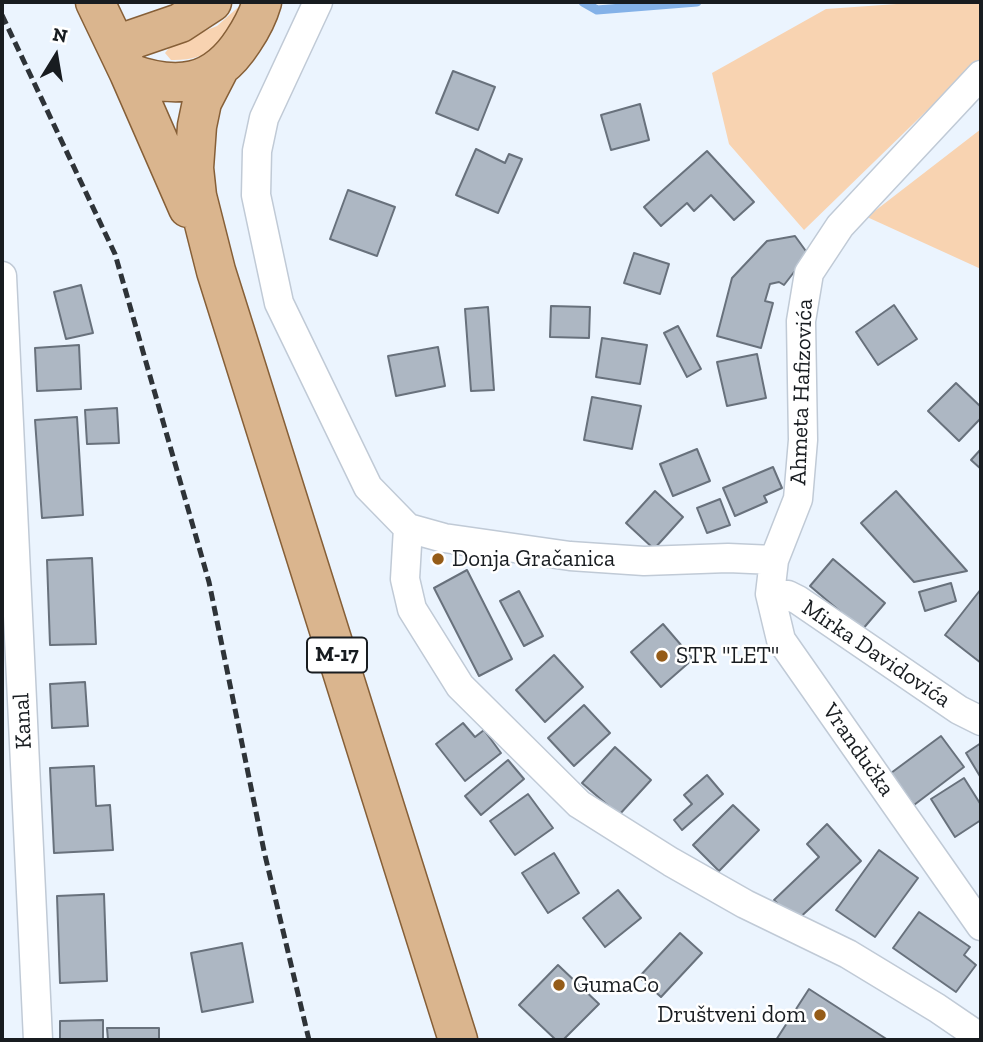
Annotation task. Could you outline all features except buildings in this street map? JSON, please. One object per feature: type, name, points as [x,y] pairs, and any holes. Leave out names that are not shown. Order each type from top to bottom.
[{"type":"main road","name":"M-17","points":[[95,2],[123,59],[216,271],[458,1040]]},
{"type":"main road","points":[[212,2],[123,59],[150,80],[175,82],[199,79],[218,71]]},
{"type":"main road","points":[[216,271],[197,196],[194,168],[197,126],[202,102],[218,71],[235,54],[250,30],[262,2]]},
{"type":"street","points":[[317,2],[264,118],[257,151],[256,195],[279,303],[368,488],[408,528],[444,538],[570,556],[644,561],[727,558],[774,560]]},
{"type":"street","name":"Ahmeta Hafizovića","points":[[774,560],[798,499],[803,440],[801,321],[809,273],[839,226],[981,75]]},
{"type":"street","name":"Kanal","points":[[2,276],[38,1040]]},
{"type":"street","points":[[408,528],[405,579],[412,609],[460,686],[579,804],[745,904],[848,954],[981,1038]]},
{"type":"street","name":"Vrandučka","points":[[774,560],[770,594],[781,640],[981,926]]},
{"type":"street","name":"Mirka Davidovića","points":[[770,594],[788,595],[798,600],[959,710],[981,721]]},
{"type":"shaded area","points":[[925,2],[981,2],[981,58],[804,230],[729,144],[712,73],[826,9]]},
{"type":"shaded area","points":[[243,3],[246,17],[214,49],[184,60],[171,60],[165,53],[172,44],[217,26]]},
{"type":"shaded area","points":[[981,129],[981,269],[867,217]]},
{"type":"waterway","points":[[583,2],[597,10],[697,2]]},
{"type":"railway","points":[[2,15],[115,254],[209,582],[264,851],[309,1040]]},
{"type":"place","name":"Donja Gračanica","points":[[438,559]]},
{"type":"place","name":"STR \"LET\"","points":[[662,656]]},
{"type":"place","name":"GumaCo","points":[[559,985]]},
{"type":"place","name":"Društveni dom","points":[[820,1015]]}]
